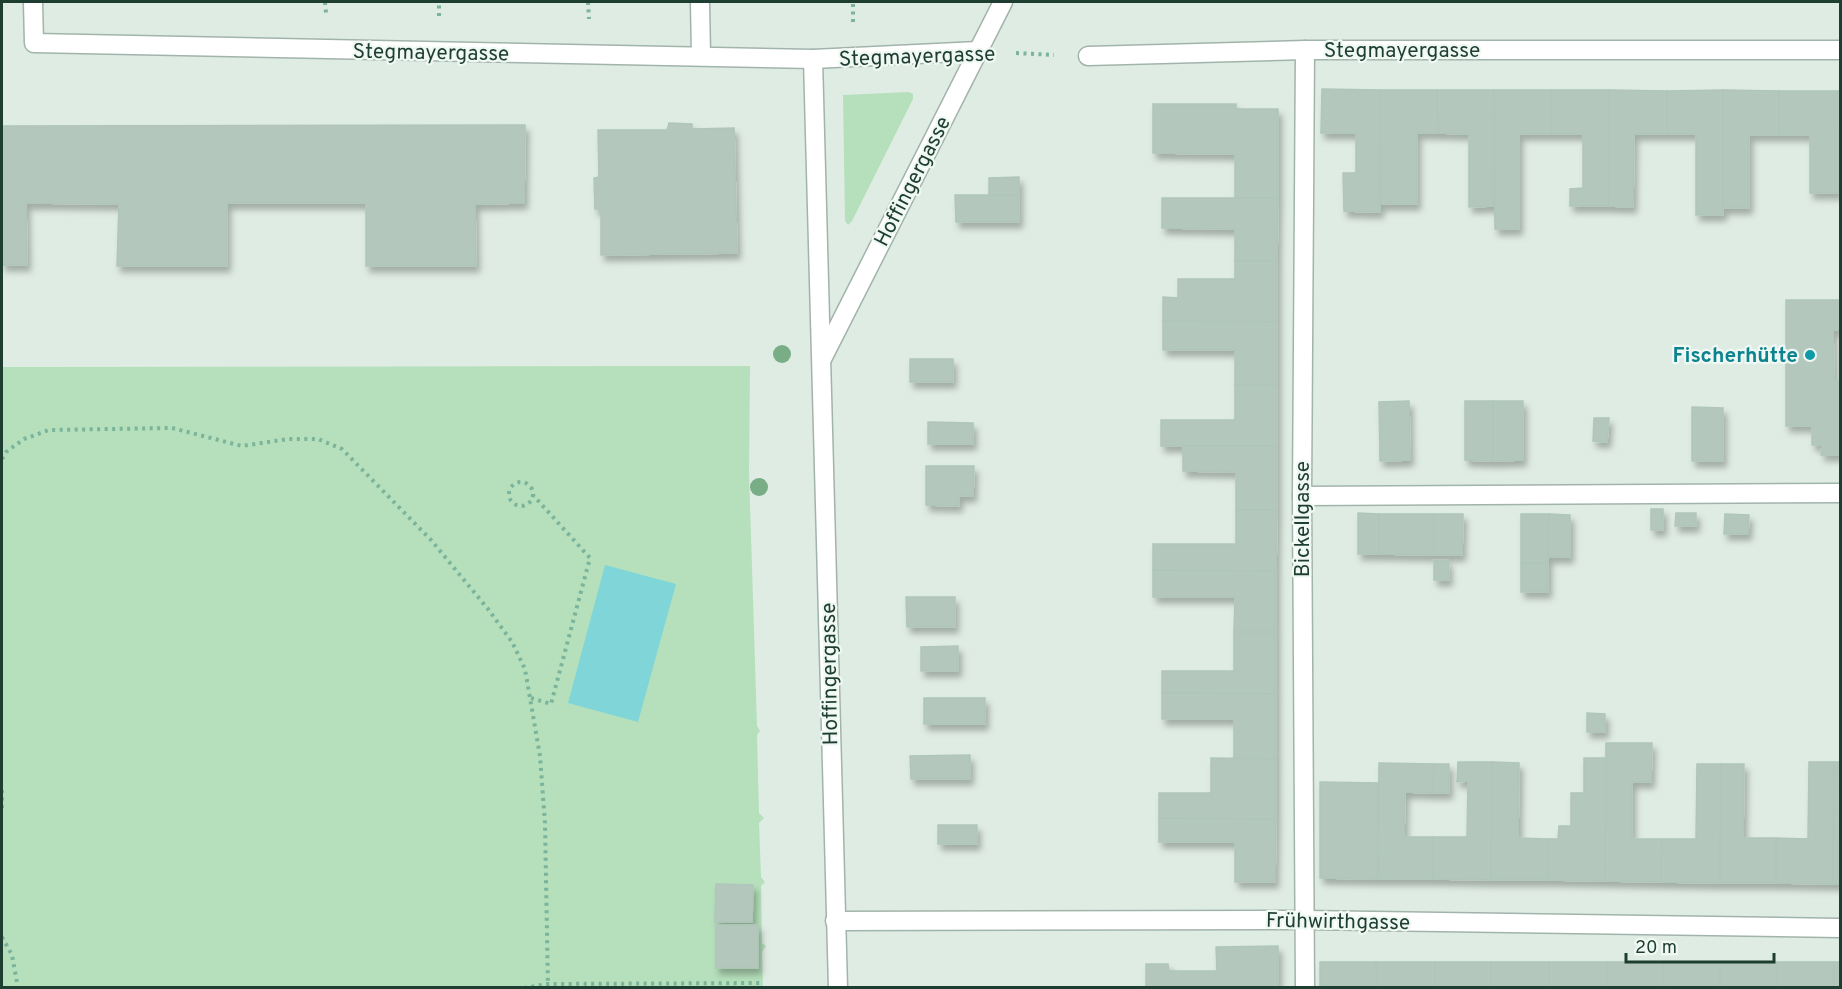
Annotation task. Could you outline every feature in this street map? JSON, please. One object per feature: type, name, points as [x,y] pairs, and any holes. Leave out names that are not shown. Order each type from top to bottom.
[{"type":"street","name":"Stegmayergasse","points":[[33,2],[34,43],[813,59],[978,51]]},
{"type":"street","points":[[700,2],[701,56]]},
{"type":"street","name":"Hoffingergasse","points":[[821,361],[1003,2]]},
{"type":"street","name":"Stegmayergasse","points":[[1088,56],[1305,50],[1840,50]]},
{"type":"street","name":"Bickellgasse","points":[[1305,50],[1302,496],[1305,987]]},
{"type":"street","name":"Hoffingergasse","points":[[813,59],[838,987]]},
{"type":"street","points":[[1302,496],[1840,493]]},
{"type":"street","name":"Frühwirthgasse","points":[[835,921],[1304,920],[1840,928]]},
{"type":"path","name":"Stegmayergasse","points":[[978,51],[1088,56]]},
{"type":"path","points":[[2,459],[6,452],[24,440],[49,430],[172,428],[242,446],[288,439],[318,439],[342,449],[431,540],[488,609],[512,642],[525,669],[540,756],[548,986]]},
{"type":"path","points":[[531,698],[551,704],[590,558],[533,495],[531,487],[525,482],[516,482],[508,491],[512,503],[520,506],[529,503],[533,495]]},
{"type":"path","points":[[2,790],[2,809]]},
{"type":"path","points":[[2,937],[12,955],[18,987]]},
{"type":"path","points":[[524,987],[763,983]]},
{"type":"green space","points":[[909,92],[913,94],[913,99],[848,225],[845,221],[843,95]]},
{"type":"green space","points":[[750,366],[749,472],[757,726],[760,731],[757,735],[759,813],[764,818],[759,823],[761,877],[765,882],[761,886],[762,943],[766,946],[762,952],[763,987],[2,987],[2,367]]},
{"type":"water","points":[[605,565],[676,584],[638,722],[568,703]]},
{"type":"building","points":[[1322,89],[1380,90],[1380,212],[1344,211],[1343,173],[1356,173],[1356,133],[1321,133]]},
{"type":"building","points":[[1380,90],[1437,90],[1438,133],[1417,133],[1417,204],[1381,204]]},
{"type":"building","points":[[1437,90],[1494,90],[1494,206],[1469,207],[1469,134],[1438,133]]},
{"type":"building","points":[[1494,90],[1551,90],[1551,134],[1519,134],[1519,229],[1495,229]]},
{"type":"building","points":[[1551,90],[1609,90],[1609,206],[1570,206],[1570,189],[1583,188],[1583,134],[1551,134]]},
{"type":"building","points":[[1609,90],[1667,91],[1667,134],[1634,134],[1633,207],[1609,206]]},
{"type":"building","points":[[1723,90],[1779,91],[1779,135],[1749,135],[1749,208],[1723,208]]},
{"type":"building","points":[[1723,90],[1723,215],[1696,215],[1696,134],[1667,134],[1667,91]]},
{"type":"building","points":[[1779,91],[1840,91],[1839,193],[1810,193],[1810,135],[1779,135]]},
{"type":"building","points":[[1153,104],[1236,104],[1236,109],[1278,109],[1278,198],[1235,198],[1235,154],[1153,153]]},
{"type":"building","points":[[669,123],[692,124],[692,129],[734,128],[737,253],[601,255],[601,209],[595,209],[594,178],[599,177],[598,130],[667,130]]},
{"type":"building","points":[[525,125],[524,203],[475,204],[476,266],[366,266],[366,203],[227,203],[227,266],[117,266],[119,204],[26,203],[27,265],[2,265],[2,126]]},
{"type":"building","points":[[1019,177],[1019,195],[989,195],[989,178]]},
{"type":"building","points":[[955,195],[1019,195],[1019,222],[956,222]]},
{"type":"building","points":[[1162,198],[1278,198],[1277,261],[1235,261],[1235,229],[1162,228]]},
{"type":"building","points":[[1235,261],[1277,261],[1277,322],[1163,321],[1163,297],[1178,298],[1178,279],[1235,279]]},
{"type":"building","name":"Fischerhütte","points":[[1786,300],[1840,300],[1840,330],[1833,330],[1834,380],[1840,380],[1840,455],[1821,455],[1822,445],[1812,445],[1812,426],[1786,426]]},
{"type":"building","points":[[1163,321],[1277,322],[1277,385],[1235,385],[1235,350],[1163,350]]},
{"type":"building","points":[[910,359],[953,359],[953,382],[910,382]]},
{"type":"building","points":[[1235,385],[1277,385],[1277,446],[1161,446],[1161,420],[1235,420]]},
{"type":"building","points":[[1409,401],[1410,460],[1380,461],[1379,402]]},
{"type":"building","points":[[1465,401],[1493,401],[1493,461],[1465,460]]},
{"type":"building","points":[[1493,401],[1523,401],[1523,460],[1493,461]]},
{"type":"building","points":[[1692,407],[1723,408],[1723,461],[1692,461]]},
{"type":"building","points":[[1594,418],[1609,418],[1607,442],[1593,441]]},
{"type":"building","points":[[928,422],[973,423],[973,444],[928,444]]},
{"type":"building","points":[[1183,446],[1277,446],[1277,510],[1236,510],[1236,472],[1183,471]]},
{"type":"building","points":[[926,466],[974,466],[973,496],[959,496],[959,506],[926,505]]},
{"type":"building","points":[[1651,509],[1663,509],[1663,530],[1651,530]]},
{"type":"building","points":[[1236,510],[1277,510],[1276,571],[1153,570],[1153,544],[1236,544]]},
{"type":"building","points":[[1358,513],[1379,514],[1379,554],[1358,554]]},
{"type":"building","points":[[1676,513],[1696,513],[1696,526],[1675,526]]},
{"type":"building","points":[[1379,514],[1434,514],[1434,555],[1379,554]]},
{"type":"building","points":[[1434,514],[1463,514],[1462,555],[1434,555]]},
{"type":"building","points":[[1521,514],[1549,514],[1548,563],[1521,563]]},
{"type":"building","points":[[1549,514],[1570,515],[1570,557],[1548,557]]},
{"type":"building","points":[[1725,514],[1749,515],[1748,534],[1724,534]]},
{"type":"building","points":[[1434,560],[1448,560],[1449,580],[1434,580]]},
{"type":"building","points":[[1521,563],[1548,563],[1548,592],[1521,592]]},
{"type":"building","points":[[1153,570],[1276,571],[1276,632],[1234,632],[1235,597],[1153,597]]},
{"type":"building","points":[[906,597],[955,597],[955,627],[907,627]]},
{"type":"building","points":[[1234,632],[1276,632],[1276,694],[1162,693],[1162,671],[1234,671]]},
{"type":"building","points":[[958,646],[958,671],[921,671],[921,647]]},
{"type":"building","points":[[1162,693],[1276,694],[1276,759],[1234,758],[1234,719],[1162,719]]},
{"type":"building","points":[[924,698],[985,698],[985,724],[924,724]]},
{"type":"building","points":[[1587,713],[1605,714],[1605,732],[1587,732]]},
{"type":"building","points":[[1606,743],[1652,743],[1651,782],[1632,782],[1632,839],[1662,839],[1661,882],[1605,881]]},
{"type":"building","points":[[970,755],[970,779],[911,779],[910,756]]},
{"type":"building","points":[[1211,758],[1276,759],[1276,819],[1159,818],[1159,793],[1211,793]]},
{"type":"building","points":[[1584,758],[1606,758],[1605,881],[1548,880],[1548,839],[1558,839],[1559,826],[1571,826],[1571,793],[1584,793]]},
{"type":"building","points":[[1458,762],[1492,762],[1491,880],[1433,879],[1433,837],[1467,837],[1468,781],[1457,782]]},
{"type":"building","points":[[1492,762],[1519,763],[1518,838],[1548,839],[1548,880],[1491,880]]},
{"type":"building","points":[[1809,762],[1834,762],[1833,884],[1776,883],[1776,838],[1808,839]]},
{"type":"building","points":[[1834,762],[1840,762],[1840,884],[1833,884]]},
{"type":"building","points":[[1379,763],[1434,764],[1433,793],[1405,792],[1404,837],[1433,837],[1433,879],[1378,879]]},
{"type":"building","points":[[1434,764],[1449,764],[1449,793],[1433,793]]},
{"type":"building","points":[[1697,764],[1721,764],[1720,883],[1661,882],[1662,839],[1696,839]]},
{"type":"building","points":[[1721,764],[1744,764],[1743,838],[1776,838],[1776,883],[1720,883]]},
{"type":"building","points":[[1320,782],[1378,783],[1378,879],[1320,878]]},
{"type":"building","points":[[1159,818],[1276,819],[1275,882],[1235,882],[1235,842],[1159,842]]},
{"type":"building","points":[[938,825],[977,825],[977,844],[938,844]]},
{"type":"building","points":[[716,884],[753,885],[752,922],[715,922]]},
{"type":"building","points":[[716,925],[758,925],[758,968],[716,968]]},
{"type":"building","points":[[1278,946],[1278,988],[1146,988],[1146,964],[1168,964],[1169,971],[1217,971],[1216,947]]},
{"type":"building","points":[[1320,962],[1376,962],[1377,988],[1320,988]]},
{"type":"building","points":[[1376,962],[1435,962],[1435,988],[1377,988]]},
{"type":"building","points":[[1435,962],[1491,962],[1491,988],[1435,988]]},
{"type":"building","points":[[1491,962],[1549,962],[1549,988],[1491,988]]},
{"type":"building","points":[[1549,962],[1607,962],[1607,988],[1549,988]]},
{"type":"building","points":[[1607,962],[1663,962],[1664,988],[1607,988]]},
{"type":"building","points":[[1663,962],[1720,962],[1720,988],[1664,988]]},
{"type":"building","points":[[1720,962],[1777,962],[1777,988],[1720,988]]},
{"type":"building","points":[[1777,962],[1834,962],[1834,988],[1777,988]]},
{"type":"building","points":[[1834,962],[1840,962],[1840,988],[1834,988]]},
{"type":"place","name":"Fischerhütte","points":[[1810,355]]}]
